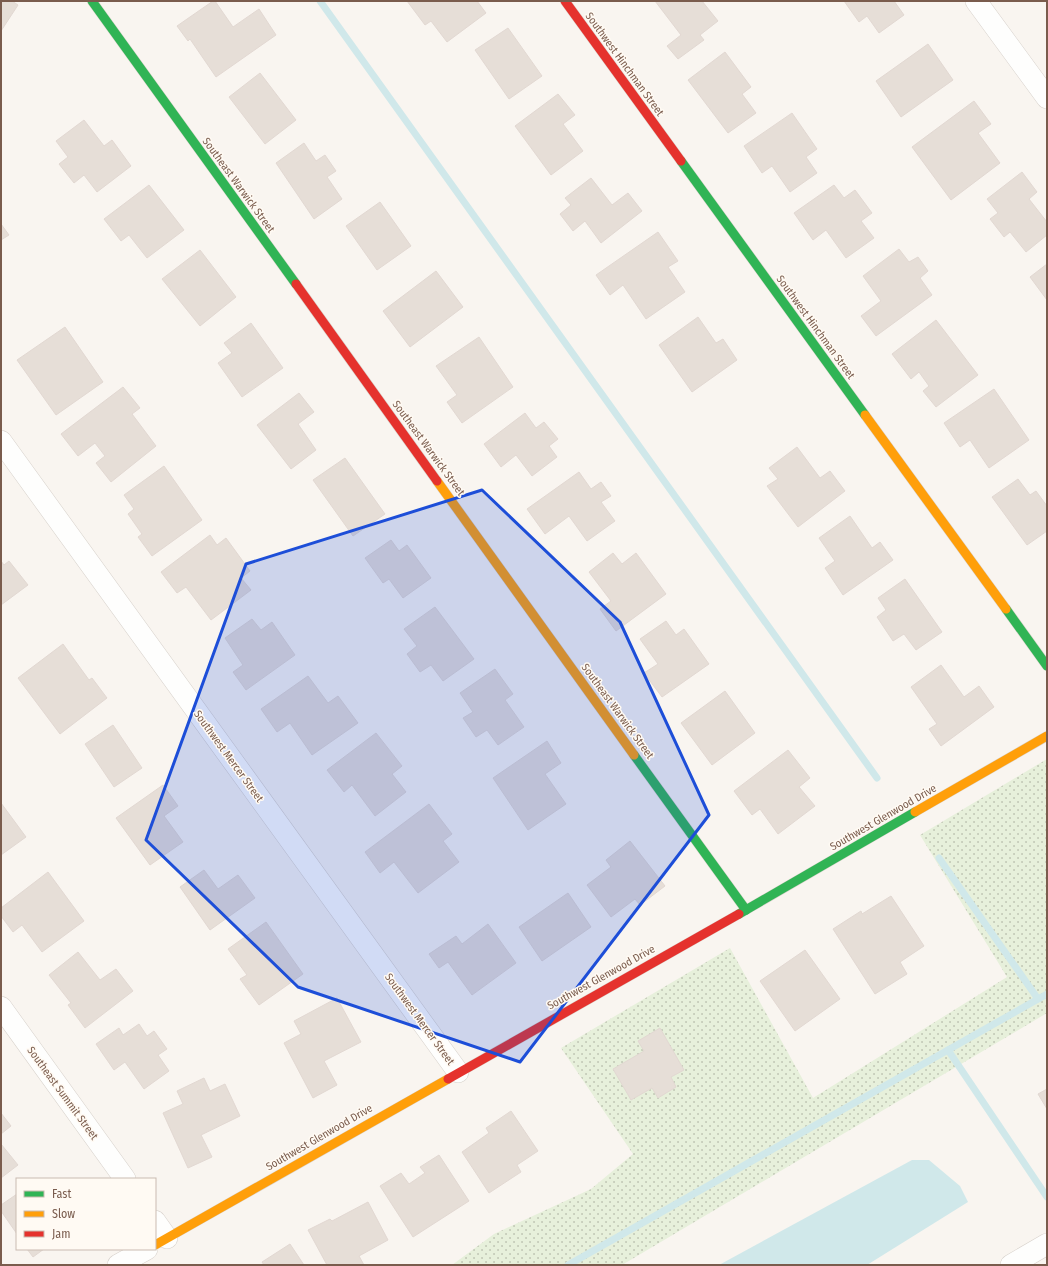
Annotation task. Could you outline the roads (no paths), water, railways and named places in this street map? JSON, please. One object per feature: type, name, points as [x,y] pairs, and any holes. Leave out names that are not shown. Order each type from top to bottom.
[{"type":"street","name":"Southeast Warwick Street","points":[[92,1],[746,910]]},
{"type":"street","name":"Southwest Hinchman Street","points":[[565,1],[1047,666]]},
{"type":"street","points":[[976,1],[1047,98]]},
{"type":"street","name":"Southwest Mercer Street","points":[[1,441],[458,1072]]},
{"type":"street","name":"Southwest Glenwood Drive","points":[[161,1241],[746,910],[1047,736]]},
{"type":"street","name":"Southeast Summit Street","points":[[1,1007],[124,1178]]},
{"type":"street","points":[[156,1224],[161,1241]]},
{"type":"street","points":[[1011,1265],[1047,1244]]},
{"type":"street","points":[[118,1265],[145,1250]]},
{"type":"water","points":[[912,1160],[929,1160],[960,1186],[968,1202],[867,1265],[719,1265]]},
{"type":"waterway","points":[[320,1],[877,778]]},
{"type":"waterway","points":[[939,858],[1038,999]]},
{"type":"waterway","points":[[568,1265],[1047,994]]},
{"type":"waterway","points":[[948,1050],[1047,1197]]}]
